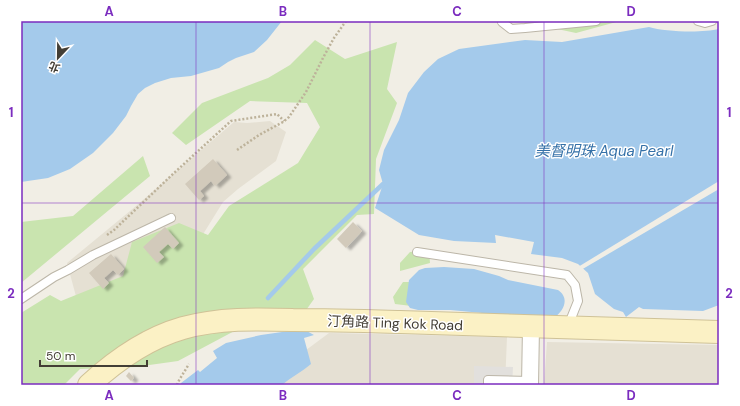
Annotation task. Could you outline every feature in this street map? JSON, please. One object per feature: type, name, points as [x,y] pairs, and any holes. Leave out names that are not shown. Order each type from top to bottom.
[{"type":"street","name":"汀角路 Ting Kok Road","points":[[89,385],[112,366],[139,348],[168,333],[199,324],[218,321],[262,319],[346,320],[719,332]]},
{"type":"street","points":[[530,383],[531,327]]},
{"type":"lane","points":[[502,22],[511,29],[596,21]]},
{"type":"lane","points":[[698,21],[706,23],[712,21]]},
{"type":"lane","points":[[21,299],[54,277],[93,255],[171,218]]},
{"type":"lane","points":[[417,252],[567,274],[575,285],[578,302],[567,328]]},
{"type":"lane","points":[[488,385],[488,380],[530,383]]},
{"type":"path","points":[[237,150],[289,117],[306,92],[334,38],[346,21]]},
{"type":"path","points":[[102,238],[114,230],[231,121],[277,114],[284,121]]},
{"type":"path","points":[[177,385],[189,364]]},
{"type":"shaded area","points":[[270,121],[286,132],[276,161],[223,202],[184,265],[77,300],[67,263],[234,122],[247,123]]},
{"type":"shaded area","points":[[329,333],[507,337],[505,385],[259,385]]},
{"type":"shaded area","points":[[547,342],[719,345],[719,385],[544,385]]},
{"type":"shaded area","points":[[474,366],[513,367],[512,385],[474,385]]},
{"type":"green space","points":[[520,21],[620,21],[576,33]]},
{"type":"green space","points":[[315,40],[345,59],[397,42],[387,89],[397,103],[376,159],[374,214],[357,215],[303,269],[314,299],[299,320],[240,328],[178,361],[135,367],[80,369],[64,385],[21,385],[21,313],[50,295],[61,301],[123,276],[132,242],[179,223],[208,235],[229,206],[298,163],[320,127],[307,103],[250,101],[186,145],[172,133],[202,103],[268,78],[290,65]]},
{"type":"green space","points":[[143,156],[150,176],[21,283],[21,222],[73,216]]},
{"type":"green space","points":[[429,251],[430,263],[400,271],[400,263],[410,252]]},
{"type":"green space","points":[[403,282],[417,282],[420,307],[395,304],[393,297]]},
{"type":"water","points":[[21,21],[282,21],[267,40],[254,52],[236,58],[219,68],[191,76],[171,78],[145,88],[138,94],[126,116],[113,133],[93,153],[70,169],[48,178],[21,182]]},
{"type":"water","name":"美督明珠 Aqua Pearl","points":[[649,27],[664,30],[684,31],[719,29],[719,305],[703,311],[643,309],[639,307],[626,317],[623,312],[614,309],[595,294],[588,273],[578,264],[562,258],[531,254],[534,242],[495,235],[496,243],[454,241],[419,235],[375,208],[383,184],[379,170],[384,150],[399,120],[408,93],[424,72],[438,59],[459,49],[525,40],[562,42]]},
{"type":"water","points":[[444,267],[474,269],[508,280],[558,290],[564,297],[565,301],[563,308],[554,318],[450,310],[418,310],[410,308],[406,302],[409,280],[419,270],[425,268]]},
{"type":"water","points":[[303,329],[314,335],[304,338],[311,364],[282,385],[181,385],[181,383],[198,370],[200,372],[217,358],[213,351],[226,343],[261,335]]},
{"type":"pier","points":[[719,181],[719,189],[581,270],[578,267]]},
{"type":"building","points":[[213,159],[227,175],[215,186],[211,181],[200,191],[204,196],[199,200],[185,184]]},
{"type":"building","points":[[353,222],[362,231],[346,248],[337,239]]},
{"type":"building","points":[[165,227],[179,243],[173,249],[168,244],[159,252],[164,257],[157,263],[143,247]]},
{"type":"building","points":[[111,254],[124,269],[118,275],[113,270],[104,278],[109,283],[103,289],[89,273]]},
{"type":"building","points":[[129,372],[134,378],[131,381],[126,376]]},
{"type":"waterway","points":[[268,298],[314,249],[383,184]]}]
